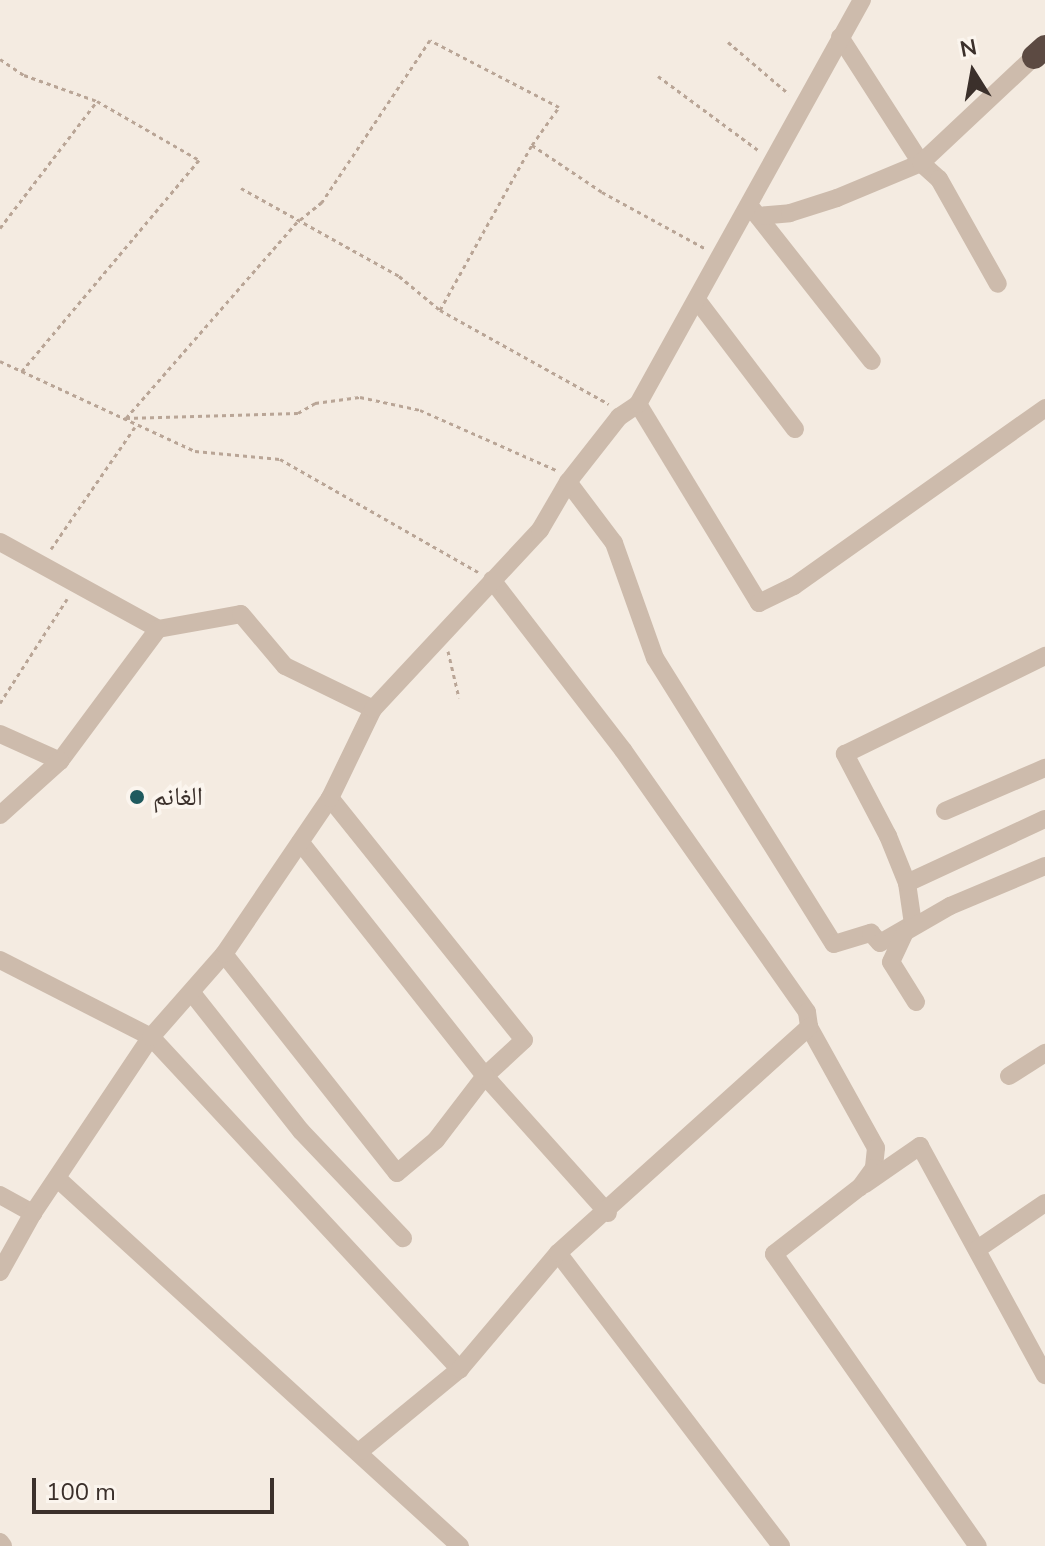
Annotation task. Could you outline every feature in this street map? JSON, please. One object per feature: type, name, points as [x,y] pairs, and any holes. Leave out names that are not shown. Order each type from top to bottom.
[{"type":"street","points":[[0,1272],[33,1213],[59,1180],[151,1037],[224,954],[330,798],[373,709],[445,636],[540,530],[570,480],[619,417],[638,404],[720,256],[752,209],[771,160],[862,0]]},
{"type":"street","points":[[840,37],[921,163],[939,179],[998,284]]},
{"type":"street","points":[[752,209],[825,202],[921,163],[1041,54]]},
{"type":"street","points":[[752,209],[872,361]]},
{"type":"street","points":[[697,300],[795,429]]},
{"type":"street","points":[[638,404],[759,603],[794,586],[1045,408]]},
{"type":"street","points":[[570,480],[614,543],[655,658],[834,944],[871,933],[880,943],[913,924],[907,883],[845,754],[1045,656]]},
{"type":"street","points":[[0,542],[158,629],[241,614],[285,666],[373,709]]},
{"type":"street","points":[[492,580],[727,895],[807,1012],[809,1027],[876,1148],[874,1168],[860,1187]]},
{"type":"street","points":[[0,815],[60,761],[158,629]]},
{"type":"street","points":[[0,734],[60,761]]},
{"type":"street","points":[[945,811],[1045,768]]},
{"type":"street","points":[[224,954],[397,1173],[436,1140],[485,1076],[524,1040],[330,798]]},
{"type":"street","points":[[907,883],[1045,819]]},
{"type":"street","points":[[300,842],[485,1076],[608,1213]]},
{"type":"street","points":[[916,1002],[891,962],[905,932],[950,906],[1045,866]]},
{"type":"street","points":[[0,960],[151,1037],[460,1369]]},
{"type":"street","points":[[192,993],[301,1131],[403,1238]]},
{"type":"street","points":[[360,1451],[460,1369],[558,1253],[608,1213],[698,1123],[809,1027]]},
{"type":"street","points":[[1009,1076],[1045,1053]]},
{"type":"street","points":[[978,1546],[774,1254],[860,1187],[920,1146],[979,1248],[1045,1375]]},
{"type":"street","points":[[59,1180],[360,1451],[460,1546]]},
{"type":"street","points":[[0,1195],[33,1213]]},
{"type":"street","points":[[979,1248],[1045,1203]]},
{"type":"street","points":[[558,1253],[781,1546]]},
{"type":"path","points":[[126,418],[297,222],[322,202],[430,40],[559,107],[532,145],[440,310]]},
{"type":"path","points":[[728,42],[802,104]]},
{"type":"path","points":[[0,59],[24,75],[97,101],[199,160],[21,372]]},
{"type":"path","points":[[658,76],[771,160]]},
{"type":"path","points":[[0,228],[97,101]]},
{"type":"path","points":[[532,145],[602,192],[720,256]]},
{"type":"path","points":[[241,188],[297,222],[399,276],[440,310],[606,399],[619,417]]},
{"type":"path","points":[[0,361],[195,451],[280,459],[492,580]]},
{"type":"path","points":[[126,418],[298,413],[315,403],[360,397],[420,410],[570,480]]},
{"type":"path","points":[[42,563],[136,426]]},
{"type":"path","points":[[0,703],[73,590],[72,583]]},
{"type":"path","points":[[445,636],[459,698]]},
{"type":"place","name":"الغانم","points":[[137,797]]}]
